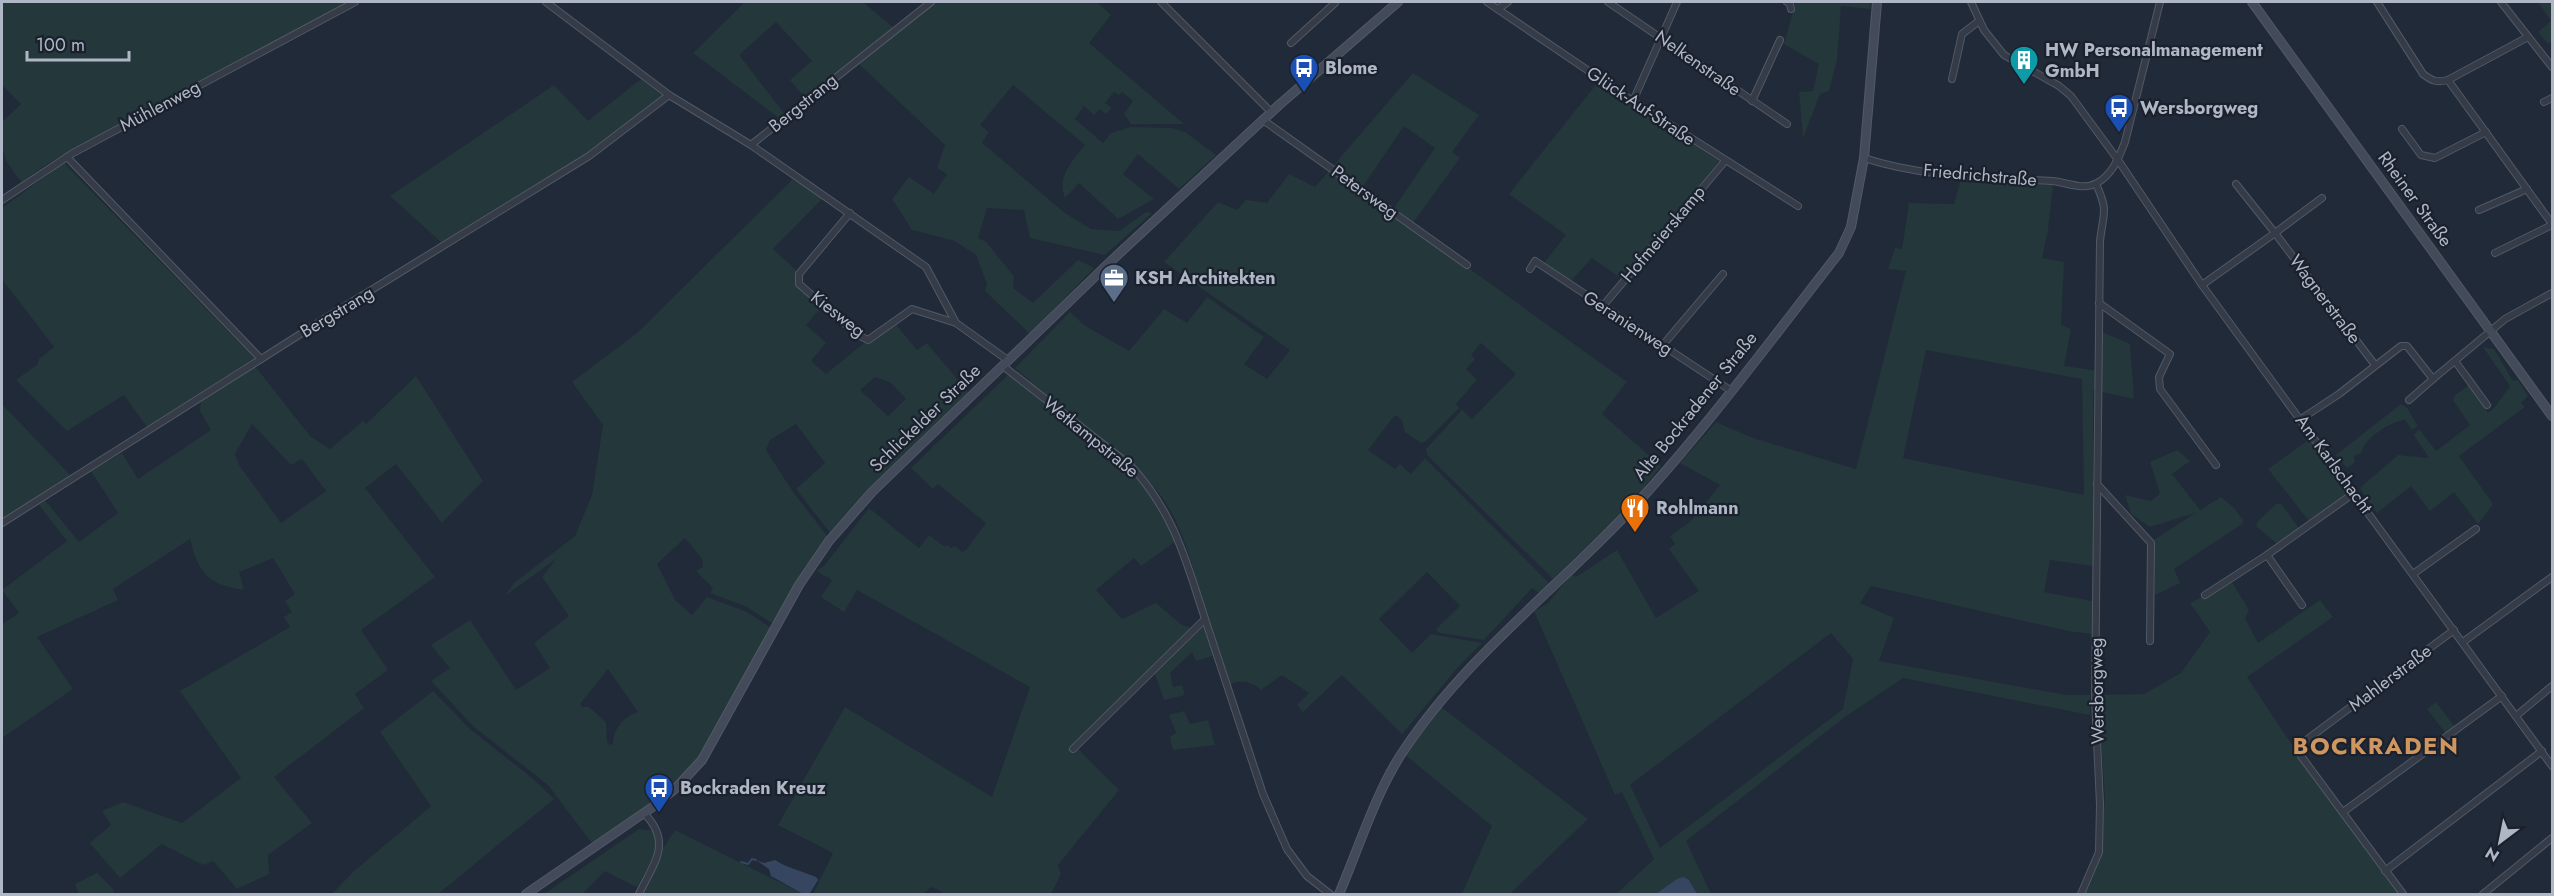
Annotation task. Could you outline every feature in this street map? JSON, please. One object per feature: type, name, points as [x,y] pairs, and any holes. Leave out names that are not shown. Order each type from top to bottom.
[{"type":"main road","name":"Schlickelder Straße","points":[[526,894],[644,813],[676,788],[702,760],[784,608],[832,537],[872,492],[1110,262],[1271,112],[1398,2]]},
{"type":"main road","name":"Alte Bockradener Straße","points":[[1339,894],[1391,770],[1435,709],[1498,640],[1635,505],[1677,459],[1839,253],[1851,227],[1864,158],[1877,2]]},
{"type":"main road","name":"Rheiner Straße","points":[[2252,2],[2553,416]]},
{"type":"street","name":"Mühlenweg","points":[[2,200],[66,157],[355,2]]},
{"type":"street","name":"Bergstrang","points":[[546,2],[669,95],[751,145],[931,2]]},
{"type":"street","points":[[1161,2],[1271,112]]},
{"type":"street","points":[[1291,43],[1337,2]]},
{"type":"street","name":"Glück-Auf-Straße","points":[[1487,2],[1633,101],[1798,206]]},
{"type":"street","points":[[1498,9],[1508,2]]},
{"type":"street","name":"Nelkenstraße","points":[[1608,2],[1787,124]]},
{"type":"street","points":[[1633,101],[1677,2]]},
{"type":"street","points":[[1787,2],[1791,9]]},
{"type":"street","name":"Am Karlschacht","points":[[1971,2],[1979,21],[2004,55],[2059,86],[2071,96],[2118,160],[2202,285],[2553,766]]},
{"type":"street","points":[[2096,184],[2118,160],[2125,142],[2160,2]]},
{"type":"street","points":[[2377,2],[2422,74],[2431,81],[2439,83],[2528,37]]},
{"type":"street","points":[[2501,2],[2553,67]]},
{"type":"street","points":[[1952,79],[1962,34],[1979,21]]},
{"type":"street","points":[[1752,101],[1780,40]]},
{"type":"street","points":[[2448,80],[2553,225],[2495,253]]},
{"type":"street","name":"Bergstrang","points":[[2,523],[589,156],[669,95]]},
{"type":"street","points":[[2544,102],[2553,98]]},
{"type":"street","name":"Petersweg","points":[[1263,120],[1467,265]]},
{"type":"street","points":[[2402,129],[2421,155],[2435,158],[2486,132]]},
{"type":"street","name":"Kiesweg","points":[[751,145],[927,267],[956,323]]},
{"type":"street","points":[[66,157],[261,359]]},
{"type":"street","name":"Friedrichstraße","points":[[1864,158],[1895,167],[1961,178],[2055,181],[2086,186],[2096,184]]},
{"type":"street","name":"Hofmeierskamp","points":[[1602,306],[1725,161]]},
{"type":"street","name":"Wersborgweg","points":[[2081,894],[2099,852],[2100,804],[2095,699],[2096,484],[2100,241],[2106,214],[2104,201],[2096,184]]},
{"type":"street","name":"Wagnerstraße","points":[[2236,184],[2375,365]]},
{"type":"street","points":[[2480,210],[2527,189]]},
{"type":"street","points":[[2202,285],[2322,198]]},
{"type":"street","name":"Kiesweg","points":[[850,213],[799,274],[799,284],[868,340],[912,309],[956,323],[1006,364]]},
{"type":"street","name":"Geranienweg","points":[[1530,269],[1535,261],[1730,390]]},
{"type":"street","points":[[1662,346],[1723,274]]},
{"type":"street","points":[[2409,400],[2505,319],[2553,293]]},
{"type":"street","points":[[2099,303],[2170,354],[2159,377],[2160,389],[2216,465]]},
{"type":"street","points":[[2301,419],[2404,345],[2433,379]]},
{"type":"street","points":[[2455,362],[2487,405]]},
{"type":"street","name":"Wetkampstraße","points":[[1006,364],[1131,466],[1149,485],[1164,508],[1183,550],[1263,794],[1287,849],[1307,876],[1330,894]]},
{"type":"street","points":[[2096,484],[2151,543],[2150,642]]},
{"type":"street","points":[[2205,595],[2267,555],[2354,493]]},
{"type":"street","points":[[2413,574],[2476,529]]},
{"type":"street","points":[[2267,555],[2302,605]]},
{"type":"street","points":[[2463,642],[2553,577]]},
{"type":"street","points":[[1073,748],[1205,619]]},
{"type":"street","name":"Mahlerstraße","points":[[2343,812],[2301,756],[2297,747],[2454,630]]},
{"type":"street","points":[[2516,716],[2553,686]]},
{"type":"street","points":[[2403,894],[2343,812],[2502,696]]},
{"type":"street","points":[[2385,872],[2542,751]]},
{"type":"street","points":[[639,894],[660,849],[660,836],[656,825],[644,813]]},
{"type":"street","points":[[2483,894],[2553,838]]},
{"type":"shaded area","points":[[2,2],[348,2],[47,164],[22,182],[6,160],[3,148],[2,122],[21,104],[2,85]]},
{"type":"shaded area","points":[[745,2],[863,2],[894,28],[805,98],[790,80],[812,61],[776,22],[739,55],[784,113],[779,118],[693,53]]},
{"type":"shaded area","points":[[936,2],[1097,2],[1111,15],[1089,43],[1184,124],[1131,124],[1124,114],[1133,101],[1122,92],[1119,95],[1114,92],[1105,103],[1112,108],[1106,114],[1100,109],[1094,115],[1084,106],[1075,119],[1103,143],[1111,133],[1130,127],[1172,128],[1185,132],[1216,155],[1179,189],[1138,154],[1123,174],[1154,199],[1118,219],[1079,183],[1065,198],[1064,176],[1085,145],[1013,85],[980,125],[989,132],[982,143],[1065,213],[1091,229],[1119,231],[1146,212],[1152,213],[1105,255],[1030,238],[1024,210],[987,208],[978,238],[986,242],[1014,276],[1013,288],[1033,303],[1078,260],[1094,268],[1030,334],[985,291],[987,284],[976,255],[955,241],[912,230],[892,199],[909,177],[934,194],[947,174],[937,168],[945,145],[859,64]]},
{"type":"shaded area","points":[[1796,2],[1871,2],[1870,9],[1841,6],[1837,60],[1829,91],[1820,94],[1803,138],[1799,92],[1813,91],[1819,64],[1784,44]]},
{"type":"shaded area","points":[[2538,2],[2552,2],[2552,41],[2548,44],[2538,32],[2551,21]]},
{"type":"shaded area","points":[[1413,73],[1479,115],[1452,152],[1460,158],[1412,224],[1394,208],[1435,148],[1404,126],[1363,186],[1334,165]]},
{"type":"shaded area","points":[[641,79],[663,96],[585,154],[442,243],[390,196],[554,85],[588,121]]},
{"type":"shaded area","points":[[1598,82],[1719,161],[1622,279],[1592,258],[1571,281],[1544,263],[1566,235],[1509,194]]},
{"type":"shaded area","points":[[64,163],[255,359],[147,427],[124,395],[67,431],[16,380],[37,365],[39,359],[54,347],[2,279],[2,208]]},
{"type":"shaded area","points":[[1331,169],[1627,382],[1602,414],[1661,466],[1632,503],[1553,579],[1427,455],[1426,449],[1462,410],[1472,419],[1516,374],[1481,343],[1471,355],[1475,359],[1466,369],[1477,380],[1456,404],[1459,408],[1426,441],[1421,443],[1405,432],[1402,420],[1395,415],[1368,450],[1395,469],[1400,464],[1411,474],[1425,458],[1549,583],[1539,593],[1532,588],[1484,640],[1440,633],[1436,629],[1460,606],[1427,572],[1379,619],[1412,653],[1431,634],[1482,643],[1459,666],[1402,734],[1342,675],[1303,712],[1297,705],[1309,693],[1282,675],[1261,690],[1246,682],[1229,685],[1219,654],[1196,661],[1192,652],[1170,673],[1173,687],[1182,685],[1185,695],[1164,700],[1154,671],[1200,626],[1208,624],[1189,555],[1176,521],[1168,506],[1144,476],[1096,434],[1029,384],[1030,381],[1015,368],[1070,312],[1084,325],[1129,351],[1164,309],[1187,323],[1207,297],[1264,337],[1244,364],[1267,379],[1290,350],[1164,262],[1218,202],[1237,210],[1246,200],[1267,203],[1289,174],[1315,187]]},
{"type":"shaded area","points":[[794,178],[823,198],[773,249],[797,271],[796,285],[821,308],[806,325],[826,343],[811,361],[826,374],[865,342],[895,323],[917,350],[927,343],[968,392],[870,488],[831,534],[796,489],[825,463],[796,424],[770,440],[766,450],[793,492],[828,537],[773,624],[747,607],[710,593],[713,588],[696,571],[703,567],[702,559],[685,538],[657,564],[675,600],[692,615],[707,597],[747,612],[771,628],[700,758],[673,787],[593,845],[548,785],[474,727],[431,681],[450,668],[431,645],[470,620],[516,690],[550,668],[534,643],[569,616],[542,577],[556,559],[505,596],[514,583],[575,536],[592,495],[603,425],[572,382],[636,334]],"holes":[[[875,377],[891,383],[906,399],[888,416],[860,390]],[[608,669],[638,712],[620,724],[613,744],[610,745],[607,742],[606,722],[589,707],[582,707],[580,704]]]},
{"type":"shaded area","points":[[1960,182],[2053,185],[2042,258],[2064,262],[2061,325],[2071,329],[2064,366],[2101,369],[2102,332],[2130,344],[2134,399],[2093,390],[2093,566],[2050,560],[2044,592],[2092,601],[2092,634],[2068,631],[1871,586],[1860,603],[1894,618],[1879,661],[2066,695],[2090,695],[2090,715],[1903,678],[1845,717],[1686,841],[1711,894],[1697,894],[1689,880],[1656,894],[1616,894],[1654,859],[1622,792],[1615,795],[1534,611],[1547,604],[1572,574],[1576,577],[1617,550],[1656,618],[1699,591],[1669,549],[1675,544],[1670,536],[1690,522],[1720,485],[1680,463],[1716,422],[1753,438],[1856,469],[1906,271],[1888,269],[1895,248],[1902,249],[1909,203],[1954,204]],"holes":[[[1926,350],[2082,379],[2084,495],[1903,458]],[[1831,633],[1853,659],[1843,709],[1660,848],[1630,785]]]},
{"type":"shaded area","points":[[2483,347],[2494,349],[2513,381],[2518,380],[2528,396],[2521,403],[2525,407],[2459,456],[2493,504],[2478,524],[2454,492],[2430,511],[2411,486],[2377,513],[2360,488],[2398,455],[2429,458],[2414,435],[2419,429],[2436,451],[2470,425],[2453,400],[2455,395],[2469,385],[2488,413],[2510,386]]},
{"type":"shaded area","points":[[255,366],[310,436],[330,449],[363,421],[366,424],[416,376],[483,481],[442,523],[396,464],[365,488],[435,577],[361,630],[388,670],[355,694],[364,708],[274,777],[312,823],[268,855],[269,874],[237,889],[213,861],[203,865],[162,844],[120,878],[90,843],[111,825],[102,811],[123,802],[182,823],[241,778],[180,691],[290,627],[284,617],[292,612],[285,601],[295,594],[273,558],[239,572],[244,590],[231,588],[206,575],[197,561],[190,539],[113,589],[118,600],[37,637],[73,689],[2,738],[2,624],[19,613],[2,590],[67,541],[39,505],[45,500],[79,542],[118,513],[91,471],[122,453],[138,479],[211,430],[200,411],[201,401]],"holes":[[[252,424],[291,465],[302,459],[326,491],[281,523],[239,465],[235,454]]]},
{"type":"shaded area","points":[[1009,374],[1129,467],[1162,509],[1175,542],[1141,566],[1134,558],[1096,590],[1122,619],[1156,603],[1182,625],[1192,628],[1074,745],[1119,790],[1058,865],[1061,874],[1051,894],[946,894],[932,887],[922,894],[813,894],[833,853],[778,825],[845,707],[992,797],[1030,687],[857,590],[844,612],[821,597],[832,580],[816,571],[824,566],[869,508],[919,548],[929,535],[945,547],[955,546],[962,552],[966,550],[986,523],[938,484],[933,489],[911,468]]},
{"type":"shaded area","points":[[2,404],[71,476],[2,520]]},
{"type":"shaded area","points":[[2401,404],[2407,408],[2418,426],[2412,430],[2405,420],[2385,427],[2372,436],[2361,453],[2354,456],[2355,462],[2347,468],[2336,455]]},
{"type":"shaded area","points":[[2311,438],[2349,492],[2309,521],[2268,469]]},
{"type":"shaded area","points":[[2177,450],[2190,461],[2172,474],[2200,510],[2221,497],[2235,509],[2243,520],[2242,524],[2174,569],[2180,583],[2155,595],[2154,540],[2195,513],[2150,527],[2131,514],[2125,495],[2151,501],[2160,494],[2150,462]]},
{"type":"shaded area","points":[[2277,503],[2282,505],[2299,528],[2276,543],[2256,526],[2258,521]]},
{"type":"shaded area","points":[[2232,582],[2249,610],[2245,618],[2258,643],[2320,600],[2333,617],[2247,677],[2300,757],[2383,874],[2401,894],[2083,894],[2100,853],[2105,799],[2098,695],[2144,694],[2181,673],[2210,632],[2190,603]]},
{"type":"shaded area","points":[[433,691],[470,729],[531,777],[554,799],[438,894],[332,894],[353,872],[431,806],[380,732]]},
{"type":"shaded area","points":[[2436,702],[2455,727],[2446,734],[2427,709]]},
{"type":"shaded area","points":[[1441,707],[1588,819],[1510,894],[1462,894],[1492,826],[1404,754]]},
{"type":"shaded area","points":[[1184,711],[1190,724],[1208,720],[1215,745],[1173,750],[1170,737],[1176,733],[1169,715]]},
{"type":"shaded area","points":[[639,829],[655,831],[658,849],[637,887],[605,871],[582,894],[544,894]]},
{"type":"shaded area","points":[[675,830],[803,894],[641,894],[662,850]]},
{"type":"shaded area","points":[[97,873],[113,889],[114,894],[79,894],[75,884]]},
{"type":"water","points":[[756,860],[764,863],[775,860],[816,877],[818,880],[810,893],[803,894],[771,876],[769,869]]},
{"type":"water","points":[[1683,877],[1689,880],[1697,894],[1656,894],[1677,879]]},
{"type":"waterway","points":[[741,862],[748,864],[752,859],[756,860]]},
{"type":"place","name":"HW Personalmanagement GmbH","points":[[2024,86]]},
{"type":"place","name":"Blome","points":[[1304,94]]},
{"type":"place","name":"Wersborgweg","points":[[2119,134]]},
{"type":"place","name":"KSH Architekten","points":[[1114,304]]},
{"type":"place","name":"Rohlmann","points":[[1635,534]]},
{"type":"place","name":"Bockraden Kreuz","points":[[659,814]]},
{"type":"district","name":"BOCKRADEN","points":[[2376,745]]}]
